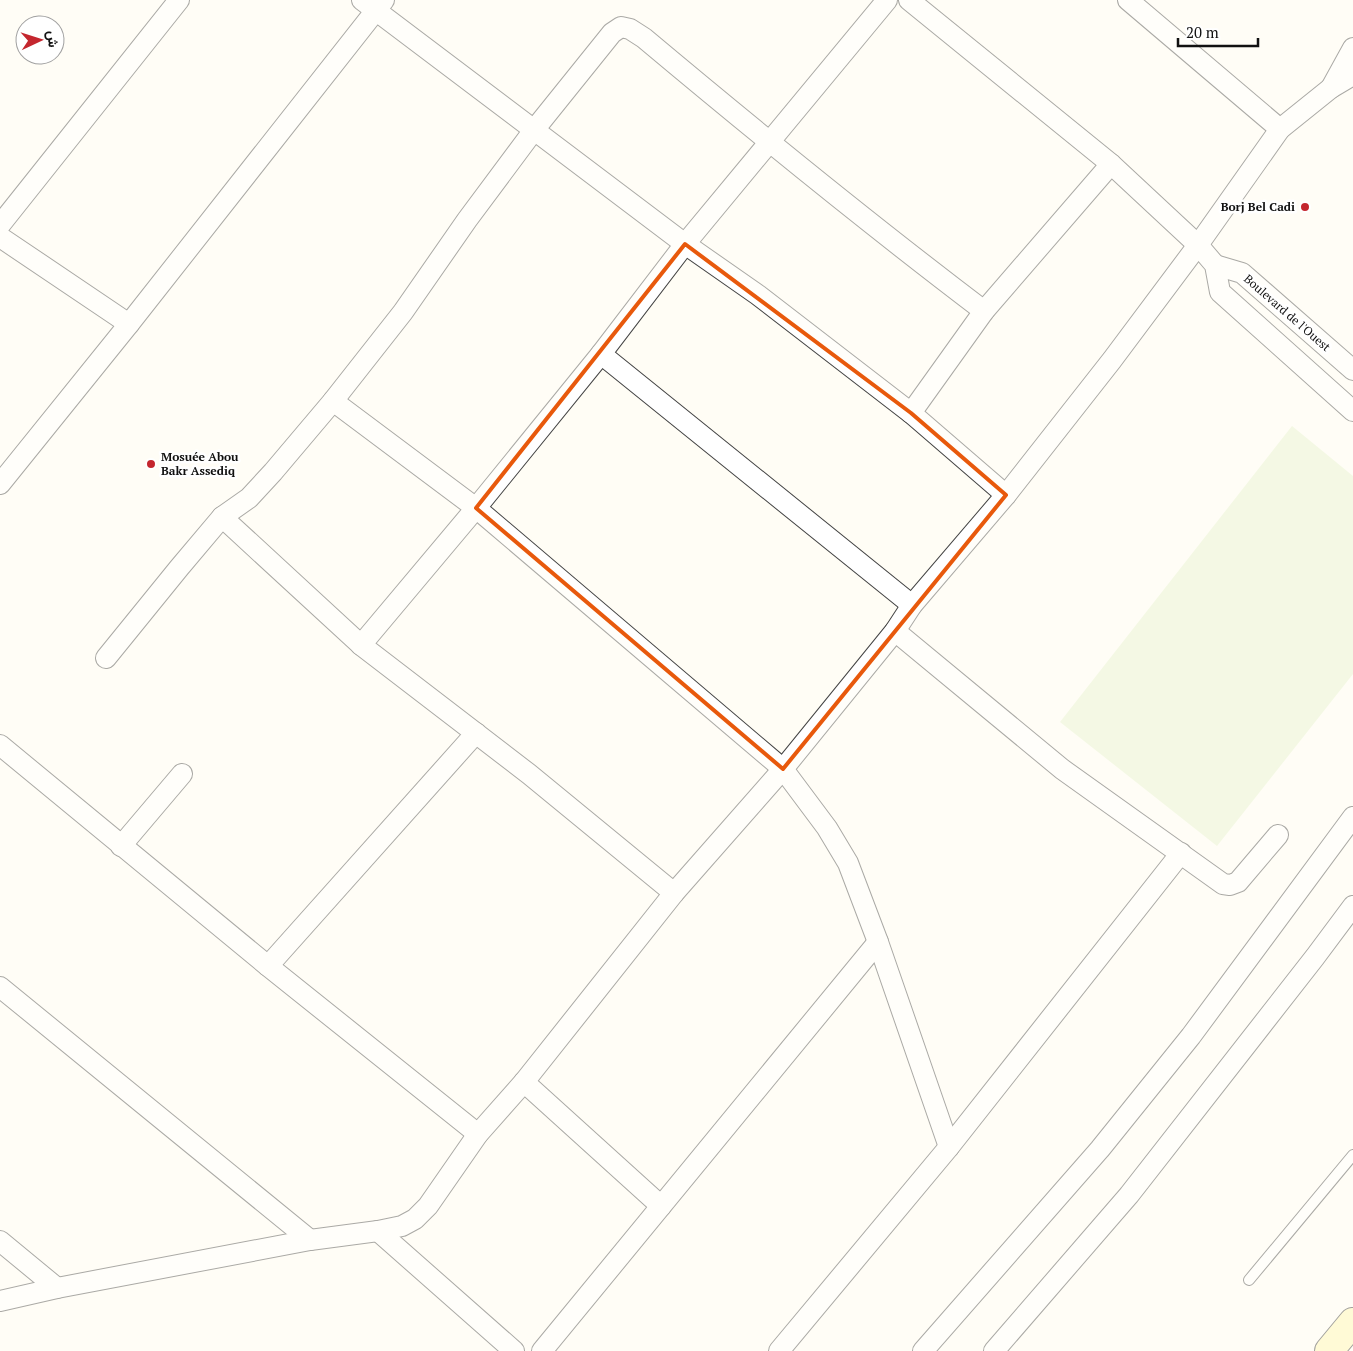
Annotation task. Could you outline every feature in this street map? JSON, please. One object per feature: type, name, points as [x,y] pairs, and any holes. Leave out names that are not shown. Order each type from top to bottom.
[{"type":"main road","points":[[1329,1351],[1353,1322]]},
{"type":"street","points":[[0,225],[179,0]]},
{"type":"street","points":[[362,645],[601,354],[685,244],[768,142],[887,0]]},
{"type":"street","points":[[909,0],[1111,164],[1198,245],[1216,265],[1220,292],[1353,411]]},
{"type":"street","points":[[1128,0],[1280,129]]},
{"type":"street","points":[[0,484],[129,324],[374,3],[534,130],[685,244],[758,295],[911,413],[1006,495]]},
{"type":"street","points":[[106,658],[178,568],[222,517],[249,498],[274,472],[333,401],[403,312],[467,220],[534,130],[612,32],[621,27],[630,29],[644,38],[768,142],[888,238],[984,311]]},
{"type":"street","points":[[1331,88],[1353,48]]},
{"type":"street","points":[[0,1301],[57,1288],[310,1240],[378,1231],[402,1226],[415,1219],[428,1206],[478,1134],[524,1082],[674,893],[783,769],[895,631],[912,604],[1006,495],[1112,360],[1198,245],[1280,129],[1331,88],[1353,75]]},
{"type":"street","points":[[911,413],[984,311],[1111,164]]},
{"type":"street","points":[[0,237],[129,324]]},
{"type":"street","name":"Boulevard de l'Ouest","points":[[1216,265],[1242,273],[1353,370]]},
{"type":"street","points":[[601,354],[912,604]]},
{"type":"street","points":[[333,401],[476,508],[783,769],[827,828],[848,863],[878,942],[948,1147]]},
{"type":"street","points":[[222,517],[362,645],[530,774],[674,893]]},
{"type":"street","points":[[895,631],[1062,769],[1181,852],[1223,884],[1238,882],[1278,835]]},
{"type":"street","points":[[268,966],[476,733]]},
{"type":"street","points":[[0,745],[268,966],[478,1134]]},
{"type":"street","points":[[121,846],[182,774]]},
{"type":"street","points":[[923,1351],[1100,1149],[1173,1058],[1353,817]]},
{"type":"street","points":[[779,1351],[948,1147],[1181,852]]},
{"type":"street","points":[[994,1351],[1129,1196],[1315,958],[1353,906]]},
{"type":"street","points":[[542,1351],[878,942]]},
{"type":"street","points":[[0,987],[310,1240]]},
{"type":"street","points":[[524,1082],[661,1206]]},
{"type":"street","points":[[378,1231],[514,1351]]},
{"type":"street","points":[[0,1241],[57,1288]]},
{"type":"lane","points":[[1249,1280],[1353,1154]]},
{"type":"highlighted area","points":[[685,244],[911,413],[1006,495],[783,769],[476,508]]},
{"type":"green space","points":[[1292,426],[1353,476],[1353,674],[1217,846],[1060,722]]},
{"type":"place","name":"Borj Bel Cadi","points":[[1305,207]]},
{"type":"place","name":"Mosuée Abou Bakr Assediq","points":[[151,464]]}]
